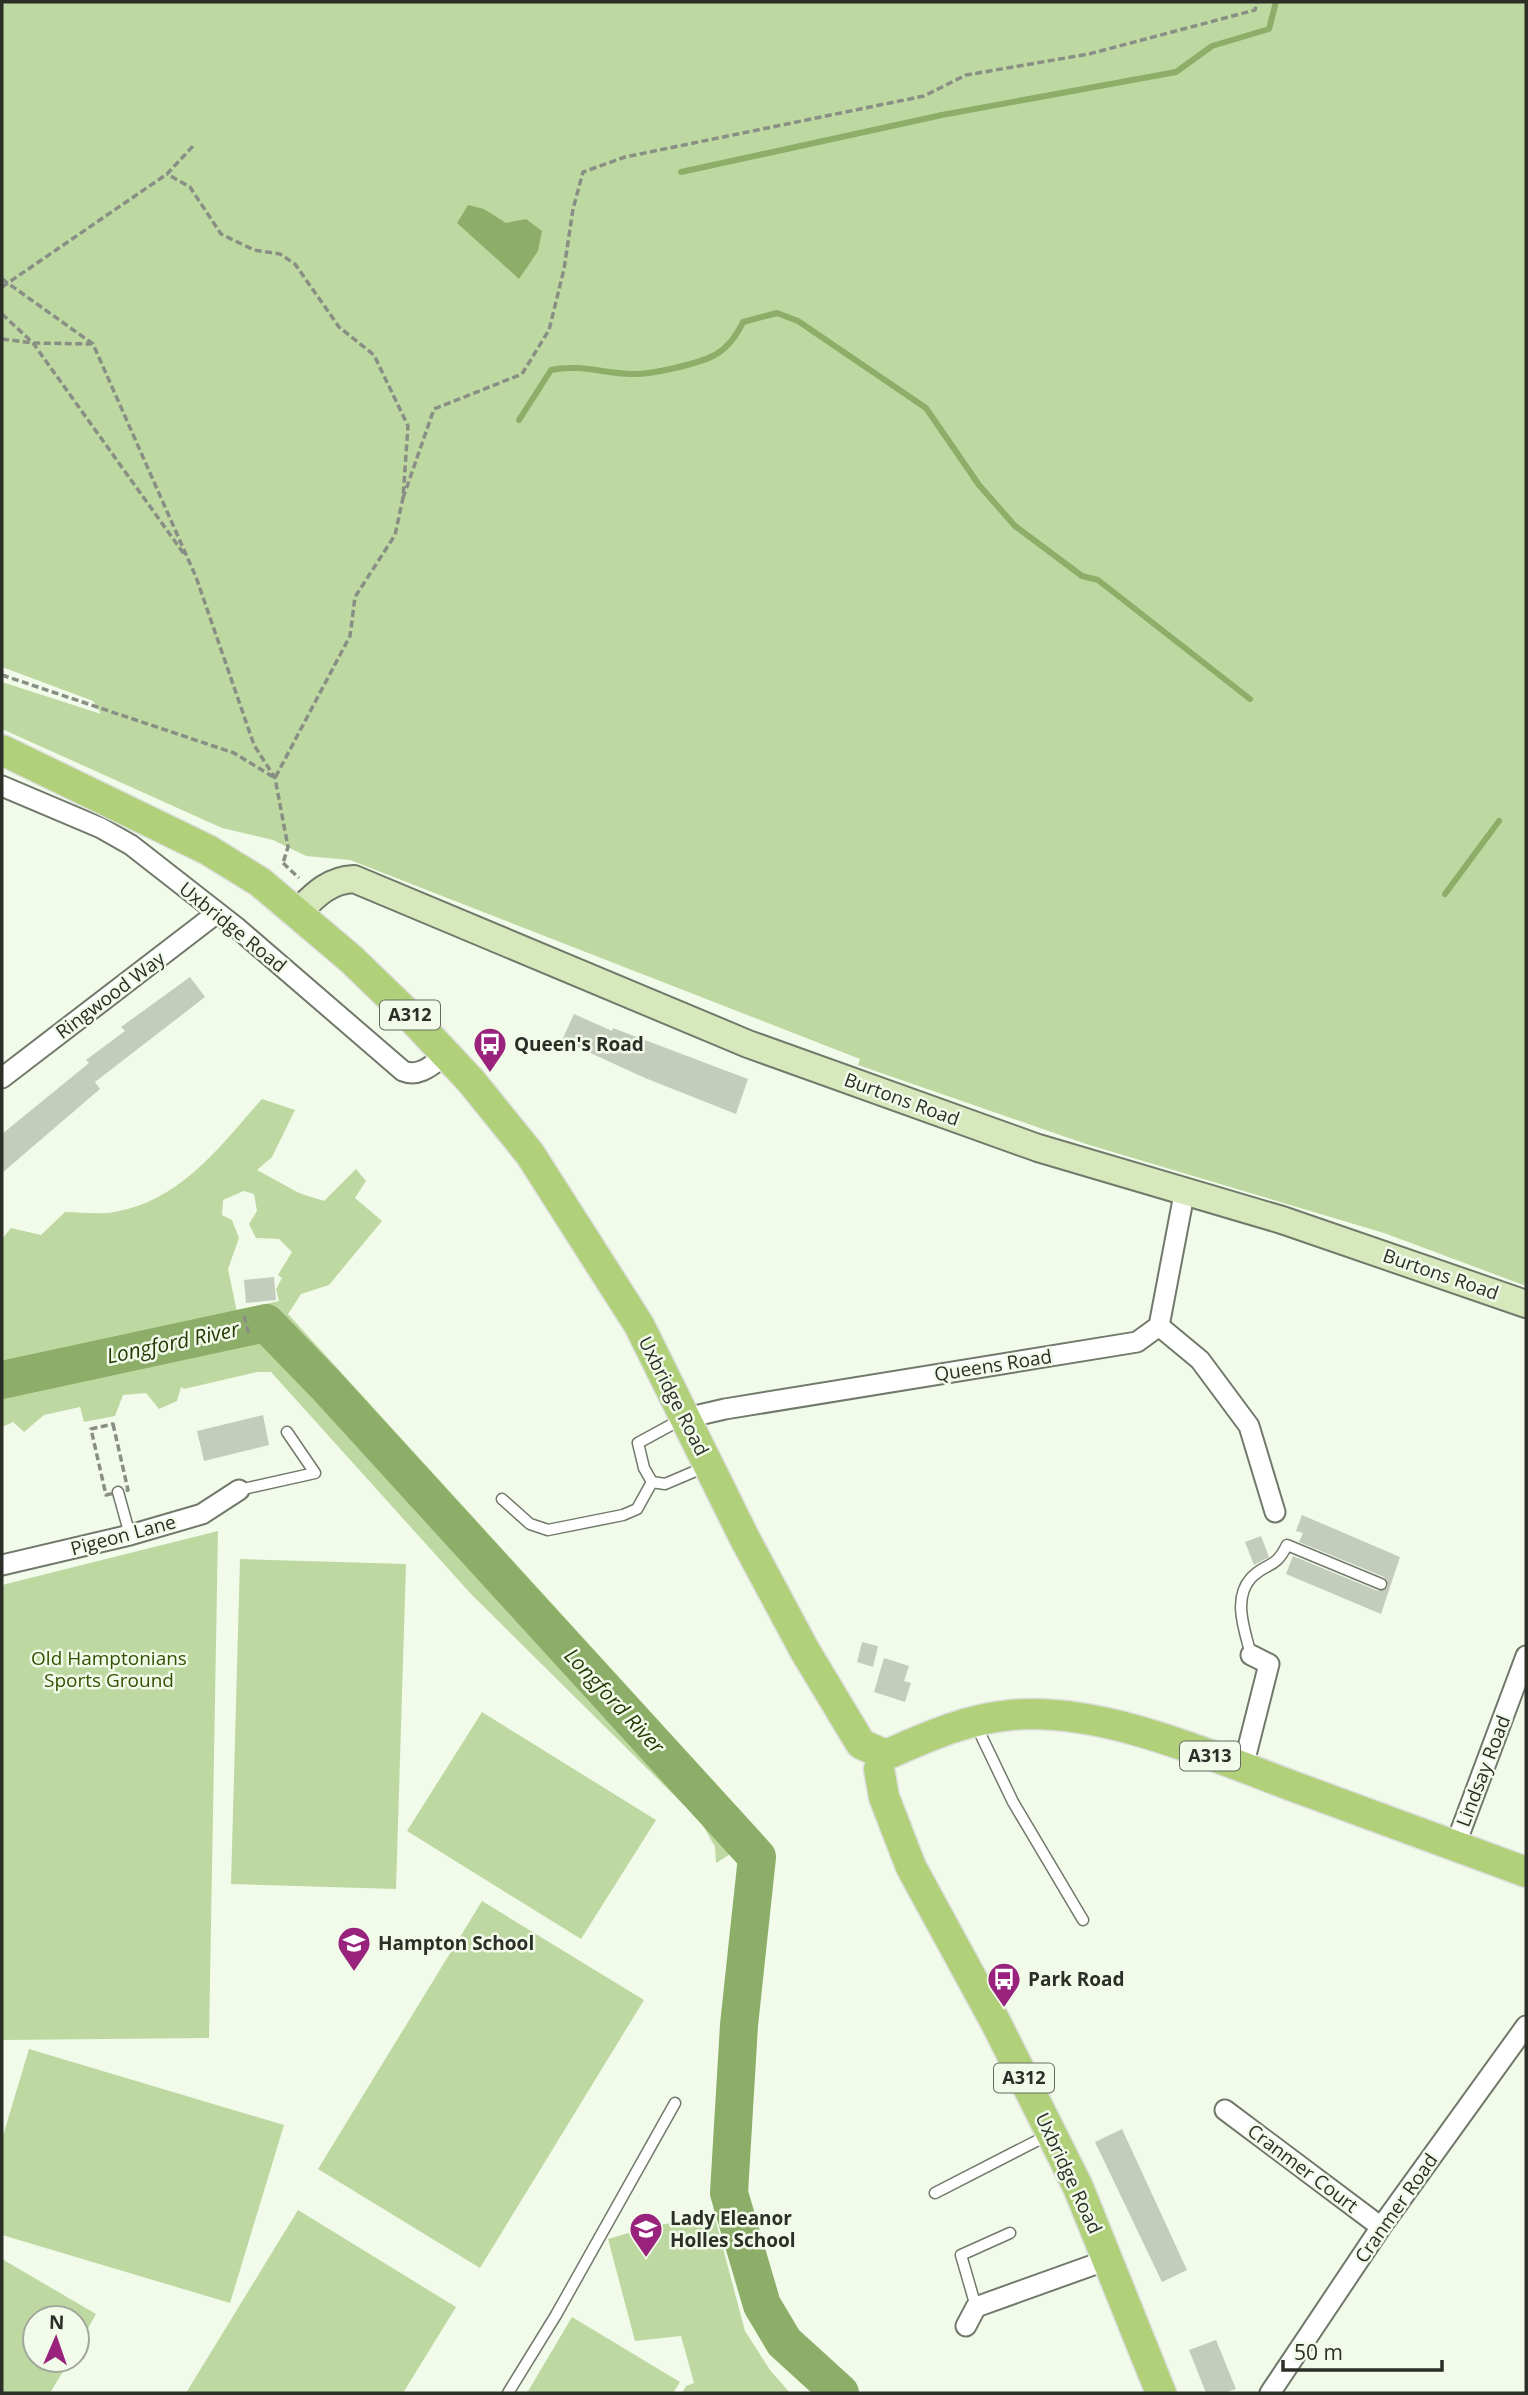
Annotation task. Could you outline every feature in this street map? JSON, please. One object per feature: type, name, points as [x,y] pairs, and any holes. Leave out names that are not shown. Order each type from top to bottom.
[{"type":"main road","name":"Uxbridge Road","points":[[2,750],[208,850],[260,882],[298,912],[390,996],[447,1054],[530,1154],[639,1325],[804,1651],[861,1744],[880,1758],[884,1797],[911,1867],[996,2023],[1051,2133],[1107,2259],[1161,2393]]},
{"type":"main road","name":"A313","points":[[880,1758],[957,1724],[1012,1714],[1064,1714],[1144,1734],[1243,1767],[1526,1872]]},
{"type":"street","name":"Uxbridge Road","points":[[2,786],[115,835],[218,913],[402,1071],[412,1075],[421,1072],[447,1054]]},
{"type":"street","name":"Burtons Road","points":[[298,912],[324,888],[340,880],[354,879],[748,1044],[1038,1148],[1185,1189],[1526,1304]]},
{"type":"street","name":"Ringwood Way","points":[[2,1078],[218,913]]},
{"type":"street","points":[[1185,1189],[1159,1326],[1200,1360],[1249,1426],[1275,1512]]},
{"type":"street","name":"Queens Road","points":[[686,1418],[725,1409],[1137,1342],[1159,1326]]},
{"type":"street","name":"Pigeon Lane","points":[[2,1565],[130,1535],[202,1514],[239,1490]]},
{"type":"street","points":[[1243,1767],[1269,1664],[1251,1655]]},
{"type":"street","name":"Lindsay Road","points":[[1455,1846],[1526,1656]]},
{"type":"street","name":"Cranmer Road","points":[[1270,2393],[1381,2227],[1526,2026]]},
{"type":"street","name":"Cranmer Court","points":[[1225,2110],[1381,2227]]},
{"type":"street","points":[[966,2326],[976,2306],[1107,2259]]},
{"type":"lane","points":[[652,1482],[644,1468],[638,1443],[686,1418]]},
{"type":"lane","points":[[239,1490],[315,1473],[287,1432]]},
{"type":"lane","points":[[652,1482],[665,1484],[709,1465]]},
{"type":"lane","points":[[502,1499],[530,1524],[548,1530],[636,1509],[652,1482]]},
{"type":"lane","points":[[118,1492],[130,1535]]},
{"type":"lane","points":[[1251,1655],[1240,1608],[1250,1579],[1279,1562],[1287,1545],[1381,1584]]},
{"type":"lane","points":[[975,1721],[1013,1802],[1083,1920]]},
{"type":"lane","points":[[508,2393],[556,2315],[675,2103]]},
{"type":"lane","points":[[935,2193],[1051,2133]]},
{"type":"lane","points":[[976,2306],[961,2255],[1010,2233]]},
{"type":"path","points":[[275,779],[350,636],[355,597],[395,535],[403,499],[434,409],[522,374],[549,330],[583,172],[625,157],[924,96],[966,75],[1089,54],[1255,10],[1257,2]]},
{"type":"path","points":[[2,287],[167,174],[194,145]]},
{"type":"path","points":[[167,174],[190,187],[221,234],[254,250],[280,254],[295,264],[339,327],[374,355],[408,426],[403,499]]},
{"type":"path","points":[[2,279],[93,344],[189,561],[254,745],[275,779],[288,847],[283,863],[301,880]]},
{"type":"path","points":[[2,314],[33,343],[189,561]]},
{"type":"path","points":[[2,339],[33,343],[93,344]]},
{"type":"path","points":[[2,675],[234,753],[275,779]]},
{"type":"path","points":[[244,1316],[249,1335]]},
{"type":"path","points":[[113,1424],[128,1490],[118,1492],[107,1495],[91,1429],[113,1424]]},
{"type":"green space","points":[[2,2],[1526,2],[1526,1286],[1384,1233],[1086,1144],[858,1065],[860,1059],[350,860],[306,856],[273,840],[222,828],[2,729],[2,682],[101,714],[93,701],[2,667]]},
{"type":"green space","points":[[262,1099],[295,1110],[272,1157],[257,1170],[299,1193],[324,1201],[356,1169],[366,1181],[355,1198],[382,1221],[329,1285],[301,1294],[288,1314],[762,1834],[716,1863],[715,1847],[701,1822],[471,1594],[271,1372],[257,1372],[184,1389],[181,1387],[177,1401],[159,1409],[146,1393],[123,1395],[115,1416],[84,1422],[80,1407],[44,1415],[24,1432],[13,1422],[2,1427],[2,1396],[264,1331],[287,1351],[297,1344],[263,1315],[261,1305],[279,1301],[276,1289],[282,1278],[278,1275],[292,1252],[279,1239],[256,1238],[249,1224],[257,1211],[254,1194],[244,1191],[223,1200],[222,1215],[232,1220],[239,1238],[228,1269],[238,1317],[149,1333],[2,1368],[2,1239],[11,1228],[41,1235],[65,1212],[114,1212],[138,1206],[159,1196],[179,1184],[214,1153]]},
{"type":"green space","name":"Old Hamptonians Sports Ground","points":[[218,1531],[209,2038],[2,2040],[2,1585]]},
{"type":"green space","points":[[240,1559],[406,1564],[396,1889],[231,1884]]},
{"type":"green space","points":[[482,1712],[656,1820],[581,1939],[407,1831]]},
{"type":"green space","points":[[482,1901],[644,2000],[480,2268],[318,2169]]},
{"type":"green space","points":[[29,2049],[284,2125],[230,2303],[2,2235],[2,2139]]},
{"type":"green space","points":[[298,2210],[456,2307],[403,2393],[186,2393]]},
{"type":"green space","points":[[715,2218],[745,2331],[770,2370],[790,2393],[682,2393],[686,2386],[694,2383],[681,2336],[635,2341],[608,2239],[656,2225]]},
{"type":"green space","points":[[2,2259],[79,2304],[21,2304],[21,2374],[62,2374],[50,2393],[2,2393]]},
{"type":"green space","points":[[572,2317],[680,2382],[673,2393],[527,2393]]},
{"type":"shaded area","points":[[468,205],[484,209],[506,223],[526,219],[542,231],[538,251],[519,279],[457,223]]},
{"type":"building","points":[[190,977],[205,997],[95,1082],[100,1089],[2,1173],[2,1134],[89,1063],[86,1060],[125,1031],[121,1027]]},
{"type":"building","points":[[574,1014],[612,1031],[613,1028],[748,1079],[736,1114],[645,1078],[562,1040]]},
{"type":"building","points":[[274,1277],[276,1300],[246,1303],[244,1280]]},
{"type":"building","points":[[263,1415],[269,1445],[204,1461],[197,1431]]},
{"type":"building","points":[[1302,1515],[1400,1557],[1381,1614],[1286,1574],[1293,1556],[1378,1591],[1388,1586],[1384,1577],[1299,1542],[1303,1533],[1296,1531]]},
{"type":"building","points":[[1261,1536],[1269,1557],[1254,1565],[1245,1542]]},
{"type":"building","points":[[862,1642],[878,1646],[873,1667],[857,1662]]},
{"type":"building","points":[[884,1658],[909,1666],[904,1681],[911,1683],[905,1702],[874,1692]]},
{"type":"building","points":[[1122,2129],[1187,2270],[1162,2282],[1095,2142]]},
{"type":"building","points":[[1216,2340],[1236,2389],[1224,2393],[1206,2393],[1189,2350]]},
{"type":"waterway","points":[[681,172],[942,115],[1176,72],[1212,46],[1269,29],[1276,2]]},
{"type":"waterway","points":[[519,420],[551,370],[581,368],[631,374],[661,371],[715,355],[731,341],[743,322],[777,313],[798,321],[926,408],[979,485],[1015,526],[1082,576],[1098,580],[1250,699]]},
{"type":"waterway","points":[[1445,894],[1499,821]]},
{"type":"waterway","name":"Longford River","points":[[2,1380],[266,1323],[326,1385],[757,1857],[739,2025],[729,2193],[762,2305],[784,2342],[840,2393]]},
{"type":"place","name":"Queen's Road","points":[[490,1074]]},
{"type":"place","name":"Hampton School","points":[[354,1973]]},
{"type":"place","name":"Park Road","points":[[1004,2009]]},
{"type":"place","name":"Lady Eleanor Holles School","points":[[646,2259]]}]
